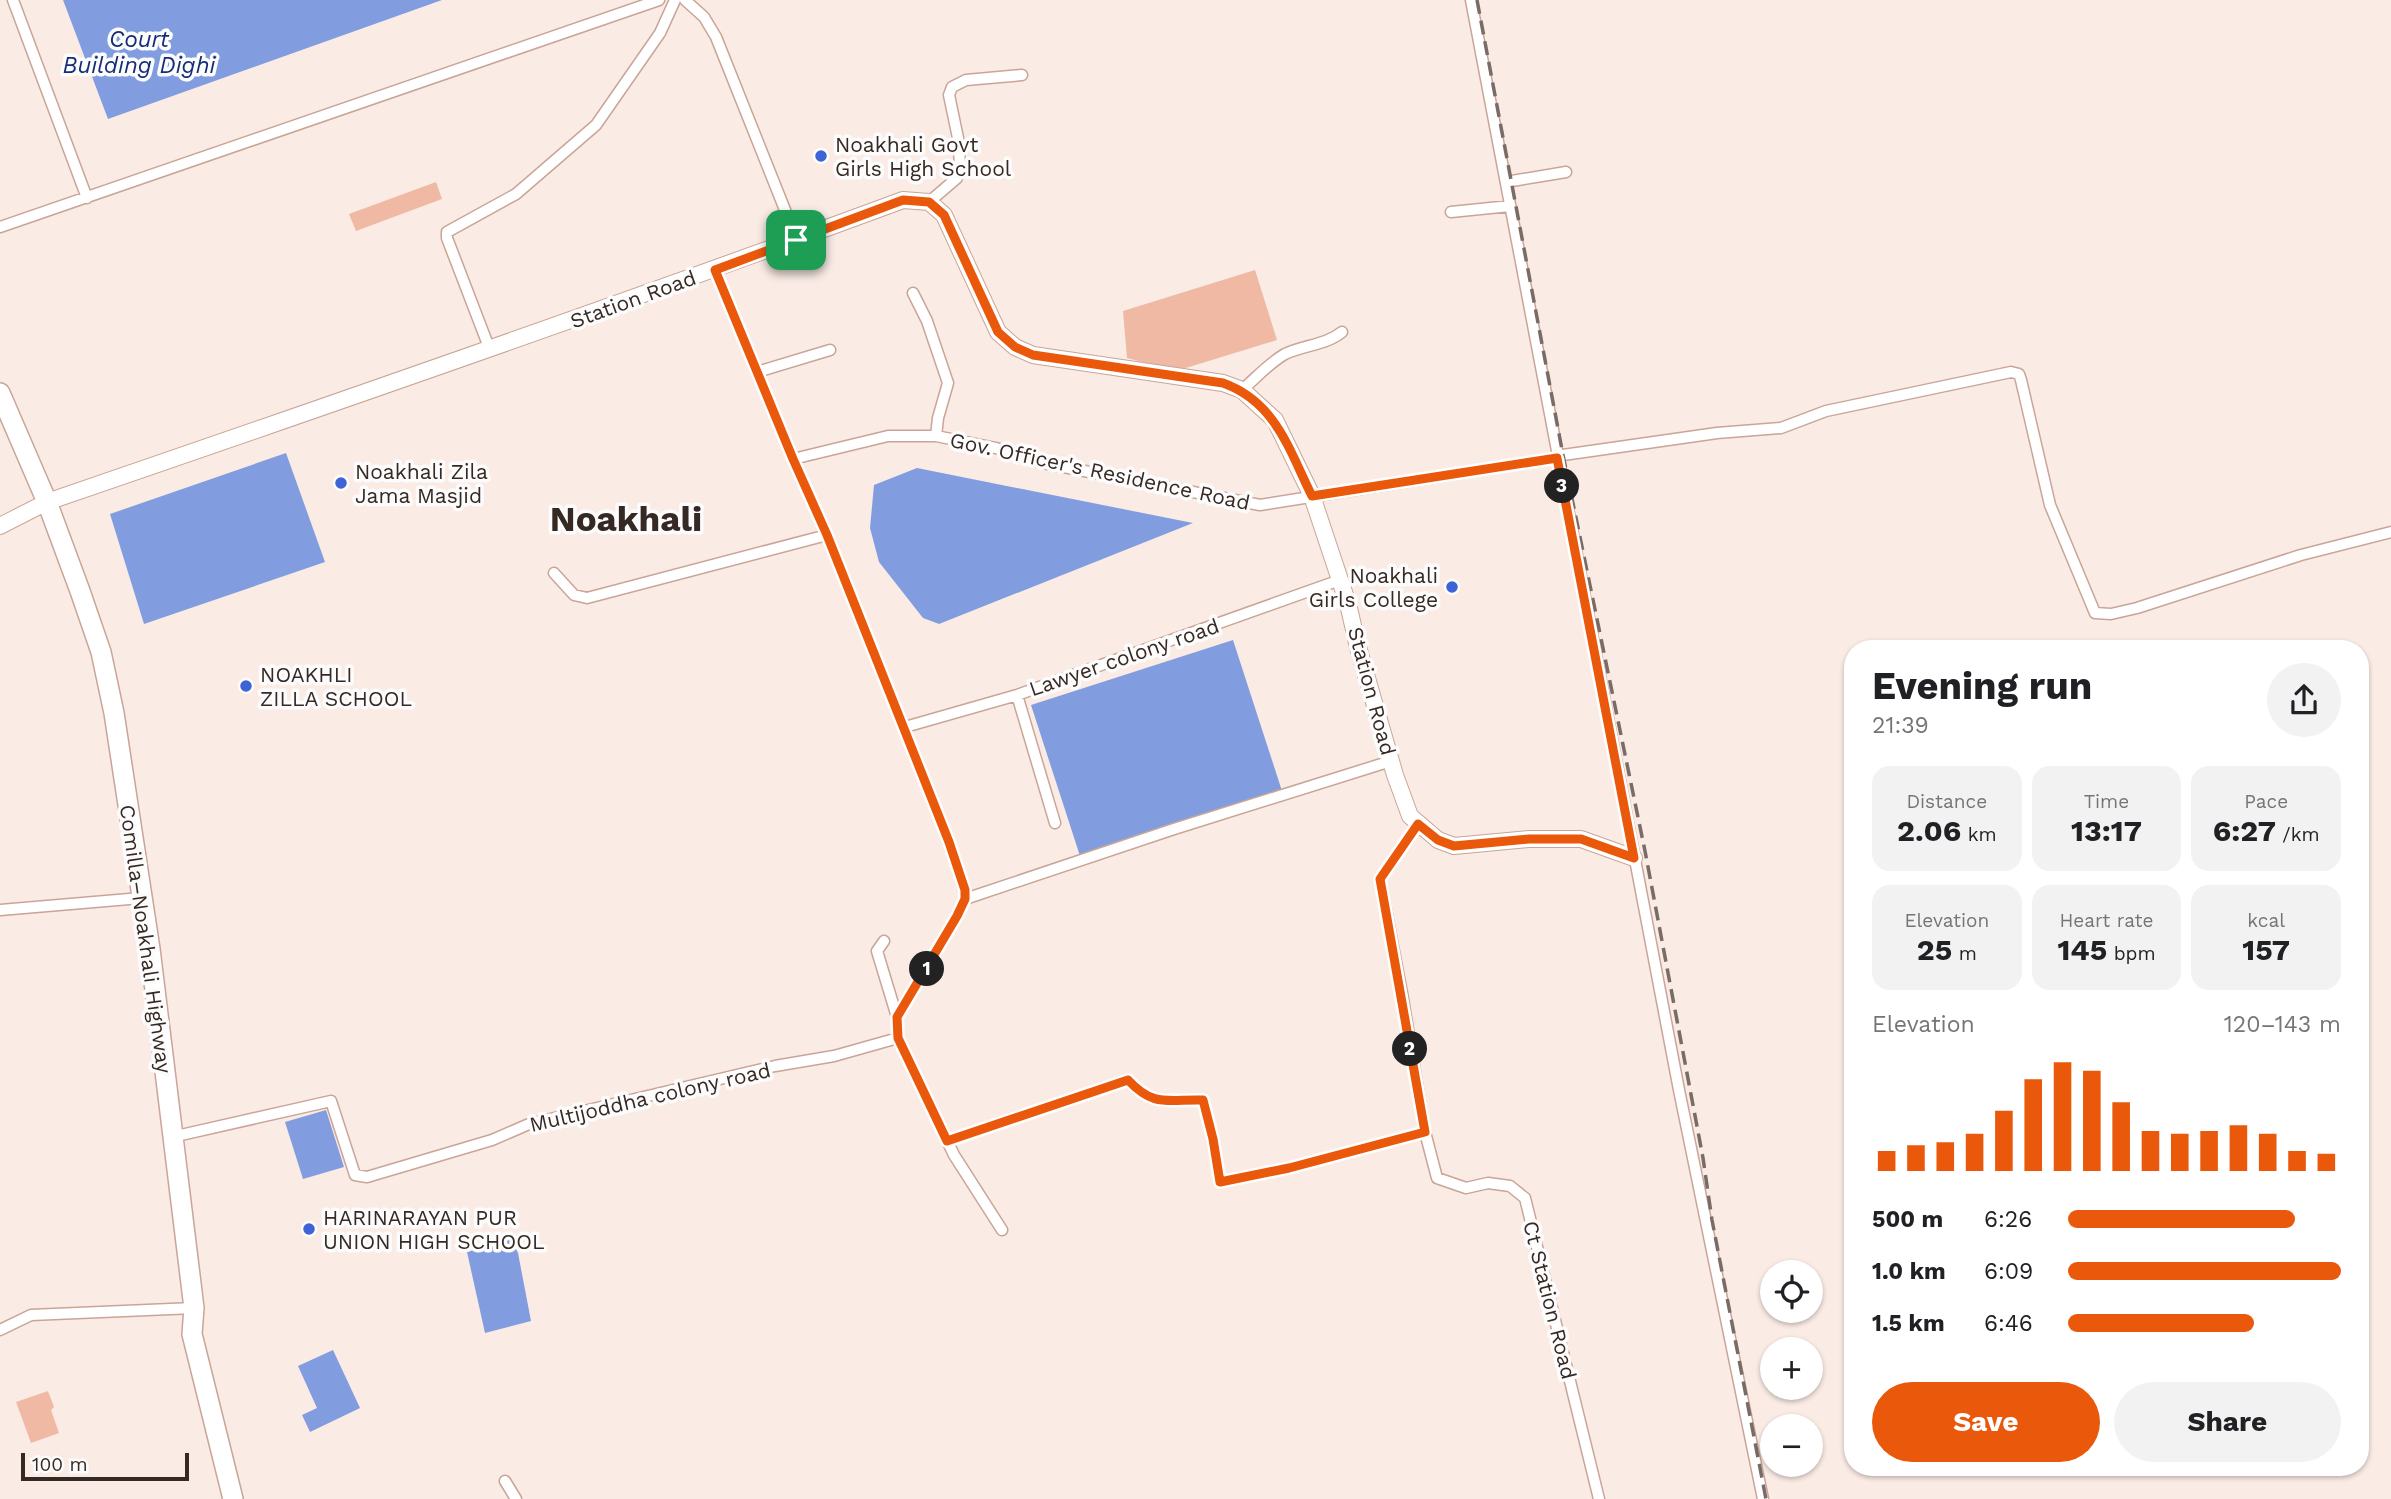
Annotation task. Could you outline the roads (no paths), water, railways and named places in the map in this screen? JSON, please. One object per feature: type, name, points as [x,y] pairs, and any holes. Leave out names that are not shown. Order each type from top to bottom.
[{"type":"highway","name":"Comilla–Noakhali Highway","points":[[0,393],[47,502],[101,652],[114,713],[150,949],[194,1308],[192,1334],[233,1499]]},
{"type":"street","points":[[13,0],[86,198]]},
{"type":"street","points":[[0,227],[659,0]]},
{"type":"street","points":[[490,350],[447,232],[516,194],[596,125],[660,33],[676,0]]},
{"type":"street","points":[[685,0],[704,17],[716,37],[796,240]]},
{"type":"street","points":[[1471,0],[1679,1090],[1763,1499]]},
{"type":"street","points":[[929,202],[957,178],[960,164],[958,138],[949,95],[953,88],[967,80],[1022,75]]},
{"type":"street","points":[[1506,182],[1566,172]]},
{"type":"street","name":"Station Road","points":[[0,526],[47,502],[490,350],[903,200],[929,202],[944,215],[998,332],[1015,347],[1033,355],[1223,383],[1242,390],[1275,420],[1312,496],[1340,580],[1391,761],[1410,816],[1418,824],[1438,840],[1454,846],[1529,839],[1581,839],[1634,858]]},
{"type":"street","points":[[1451,212],[1510,206]]},
{"type":"street","points":[[715,270],[905,727],[965,890],[965,899],[897,1017],[891,1037],[947,1141],[1002,1230]]},
{"type":"street","points":[[914,293],[927,321],[948,383],[936,436]]},
{"type":"street","points":[[1242,390],[1286,354],[1335,338],[1342,332]]},
{"type":"street","points":[[757,372],[830,350]]},
{"type":"street","name":"Gov. Officer's Residence Road","points":[[793,459],[888,436],[936,436],[996,448],[1043,463],[1260,505],[1563,455],[1717,433],[1781,428],[1826,411],[2011,372],[2019,374],[2021,380],[2050,505],[2095,612],[2111,614],[2137,608],[2301,555],[2391,532]]},
{"type":"street","points":[[554,573],[574,595],[587,598],[827,535]]},
{"type":"street","name":"Lawyer colony road","points":[[905,727],[1017,695],[1340,580]]},
{"type":"street","points":[[1017,695],[1055,823]]},
{"type":"street","points":[[965,899],[1391,761]]},
{"type":"street","points":[[947,1141],[1128,1080],[1140,1093],[1154,1100],[1203,1100],[1220,1182],[1289,1168],[1425,1132],[1380,879],[1418,824]]},
{"type":"street","points":[[0,910],[141,898]]},
{"type":"street","points":[[884,941],[877,951],[897,1017]]},
{"type":"street","name":"Multijoddha colony road","points":[[172,1137],[331,1101],[355,1175],[368,1177],[492,1140],[529,1124],[775,1066],[834,1056],[891,1037]]},
{"type":"street","name":"Ct Station Road","points":[[1425,1132],[1437,1178],[1466,1188],[1488,1183],[1510,1186],[1525,1198],[1599,1499]]},
{"type":"street","points":[[0,1330],[31,1315],[194,1308]]},
{"type":"street","points":[[505,1481],[516,1499]]},
{"type":"water","name":"Court Building Dighi","points":[[63,0],[442,0],[108,119]]},
{"type":"water","points":[[286,453],[325,562],[144,624],[110,514]]},
{"type":"water","points":[[917,468],[1193,523],[939,624],[923,618],[879,562],[870,528],[874,485]]},
{"type":"water","points":[[1233,640],[1282,791],[1080,856],[1031,705]]},
{"type":"water","points":[[326,1110],[344,1167],[303,1179],[285,1122]]},
{"type":"water","points":[[511,1239],[518,1253],[531,1321],[485,1333],[467,1252]]},
{"type":"water","points":[[333,1350],[360,1408],[310,1432],[302,1415],[317,1408],[298,1366]]},
{"type":"railway","points":[[1477,0],[1563,455],[1645,851],[1766,1499]]},
{"type":"place","name":"Noakhali Govt Girls High School","points":[[821,156]]},
{"type":"place","name":"Noakhali Zila Jama Masjid","points":[[341,483]]},
{"type":"place","name":"Noakhali Girls College","points":[[1452,587]]},
{"type":"place","name":"NOAKHLI ZILLA SCHOOL","points":[[246,686]]},
{"type":"place","name":"HARINARAYAN PUR UNION HIGH SCHOOL","points":[[309,1229]]},
{"type":"district","name":"Noakhali","points":[[626,519]]}]
